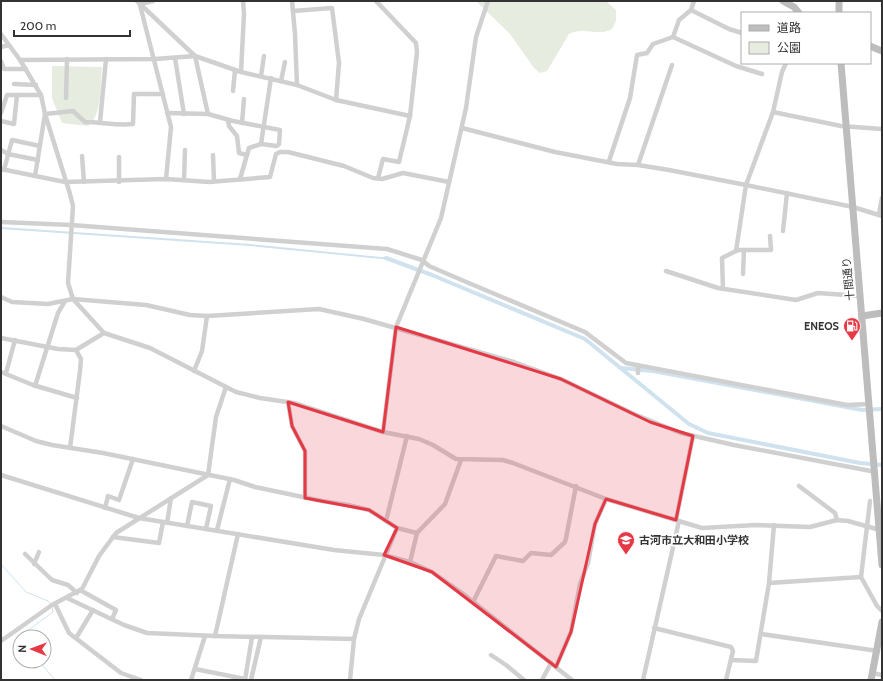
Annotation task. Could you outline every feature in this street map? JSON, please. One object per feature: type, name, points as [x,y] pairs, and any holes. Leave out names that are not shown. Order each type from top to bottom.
[{"type":"street","points":[[139,2],[153,1]]},
{"type":"street","points":[[241,72],[244,14],[243,1]]},
{"type":"street","points":[[292,1],[297,85]]},
{"type":"street","points":[[376,1],[416,43],[410,116],[399,162],[383,159],[378,178]]},
{"type":"street","points":[[383,432],[396,327],[422,260],[441,218],[462,128],[475,43],[488,1]]},
{"type":"street","points":[[673,37],[679,20],[691,10],[694,1]]},
{"type":"street","points":[[783,1],[794,7],[798,12]]},
{"type":"street","points":[[839,1],[839,12]]},
{"type":"street","points":[[139,2],[195,56],[241,72],[297,85],[336,100],[410,116]]},
{"type":"street","points":[[139,2],[155,60],[170,127],[166,179]]},
{"type":"street","points":[[293,11],[332,8],[339,63],[336,100]]},
{"type":"street","points":[[691,10],[729,29],[741,33]]},
{"type":"street","points":[[1,34],[26,69],[41,95],[45,114],[73,206],[68,283],[72,299],[104,333],[150,348],[226,387],[260,398],[306,406],[383,432],[419,438],[433,444],[453,458],[461,460],[503,460],[606,498],[702,528],[774,525],[810,527],[837,520],[848,521],[880,530]]},
{"type":"street","points":[[609,161],[630,98],[637,55],[647,53],[653,44],[673,37],[736,66],[762,74]]},
{"type":"street","points":[[1,47],[9,45]]},
{"type":"street","points":[[871,46],[882,51]]},
{"type":"street","points":[[20,60],[155,60],[195,56]]},
{"type":"street","points":[[195,56],[208,114]]},
{"type":"street","points":[[261,76],[264,56]]},
{"type":"street","points":[[175,58],[184,114]]},
{"type":"street","points":[[66,98],[67,59]]},
{"type":"street","points":[[100,122],[106,59]]},
{"type":"street","points":[[1,61],[4,69],[26,69]]},
{"type":"street","points":[[281,81],[285,62]]},
{"type":"street","points":[[736,251],[746,185],[773,112],[782,72],[786,64]]},
{"type":"street","name":"十間通り","points":[[841,64],[869,405],[876,470],[882,565]]},
{"type":"street","points":[[638,165],[672,65]]},
{"type":"street","points":[[233,92],[235,70]]},
{"type":"street","points":[[261,144],[271,78]]},
{"type":"street","points":[[14,84],[36,85]]},
{"type":"street","points":[[45,114],[73,111],[85,122],[100,122],[121,126],[133,124],[134,94],[163,94]]},
{"type":"street","points":[[1,113],[7,95],[41,95]]},
{"type":"street","points":[[1,121],[14,124],[17,95]]},
{"type":"street","points":[[242,123],[244,99]]},
{"type":"street","points":[[773,112],[847,126],[882,129]]},
{"type":"street","points":[[167,113],[208,114],[228,120],[280,130],[279,144],[277,146],[261,144],[249,148],[240,179]]},
{"type":"street","points":[[35,176],[45,114]]},
{"type":"street","points":[[228,120],[229,126],[237,136],[239,153],[247,155]]},
{"type":"street","points":[[462,128],[555,152],[609,161],[617,164],[638,165],[746,185],[853,207],[880,215],[882,198]]},
{"type":"street","points":[[40,146],[12,140],[9,154],[2,169],[65,182],[119,182],[166,179],[214,181],[270,177],[276,154],[280,152],[288,152],[344,166],[378,178],[403,173],[449,182]]},
{"type":"street","points":[[1,150],[9,154],[38,160]]},
{"type":"street","points":[[184,180],[185,150]]},
{"type":"street","points":[[213,155],[214,181]]},
{"type":"street","points":[[82,156],[84,182]]},
{"type":"street","points":[[119,157],[119,182]]},
{"type":"street","points":[[783,231],[787,193]]},
{"type":"street","points":[[1,222],[71,225],[387,250],[422,260],[450,275],[585,332],[621,360],[638,365],[846,405],[869,405]]},
{"type":"street","points":[[723,289],[722,258],[736,251],[771,250],[770,236]]},
{"type":"street","points":[[744,250],[744,274]]},
{"type":"street","points":[[666,270],[723,289],[796,300],[818,293],[860,296]]},
{"type":"street","points":[[1,297],[12,302],[48,304],[72,299],[146,305],[190,315],[207,316],[318,309],[396,327],[514,362],[561,379],[650,422],[693,436],[876,470]]},
{"type":"street","points":[[35,386],[58,313],[65,301]]},
{"type":"street","points":[[862,316],[882,313]]},
{"type":"street","points":[[194,371],[202,351],[207,316]]},
{"type":"street","points":[[1,338],[63,350],[76,350],[104,333]]},
{"type":"street","points":[[15,340],[4,373],[35,386],[77,398]]},
{"type":"street","points":[[70,448],[81,359],[76,350]]},
{"type":"street","points":[[638,365],[638,373]]},
{"type":"street","points":[[208,475],[216,417],[226,387]]},
{"type":"street","points":[[288,402],[292,426],[305,451],[305,498]]},
{"type":"street","points":[[1,426],[36,441],[230,479],[255,487],[369,510],[397,528],[418,534]]},
{"type":"street","points":[[386,521],[407,436]]},
{"type":"street","points":[[643,680],[677,521],[693,436]]},
{"type":"street","points":[[105,508],[108,496],[119,500],[133,459]]},
{"type":"street","points":[[410,562],[418,534],[445,504],[461,460]]},
{"type":"street","points":[[1,475],[139,518],[334,550],[384,556],[410,562],[432,572],[473,602],[572,680]]},
{"type":"street","points":[[1,641],[55,604],[79,591],[99,556],[116,533],[208,475]]},
{"type":"street","points":[[217,530],[230,479]]},
{"type":"street","points":[[473,602],[496,556],[523,561],[531,553],[551,555],[565,542],[576,486]]},
{"type":"street","points":[[799,486],[835,513],[837,520]]},
{"type":"street","points":[[113,537],[159,543],[171,498]]},
{"type":"street","points":[[556,667],[571,632],[580,584],[590,556],[595,524],[606,498]]},
{"type":"street","points":[[870,501],[861,577],[877,606],[882,611]]},
{"type":"street","points":[[187,526],[192,502],[211,506],[206,529]]},
{"type":"street","points":[[731,660],[756,661],[769,583],[774,525]]},
{"type":"street","points":[[350,680],[354,639],[359,619],[384,556],[397,528]]},
{"type":"street","points":[[215,636],[238,534]]},
{"type":"street","points":[[34,564],[39,552]]},
{"type":"street","points":[[25,554],[52,580],[68,585],[116,610],[112,619]]},
{"type":"street","points":[[769,583],[861,577]]},
{"type":"street","points":[[67,598],[146,633],[205,636],[354,639]]},
{"type":"street","points":[[55,604],[60,612],[66,629],[76,638],[121,673],[141,680]]},
{"type":"street","points":[[76,638],[92,610]]},
{"type":"street","points":[[882,622],[878,651],[871,677],[882,675]]},
{"type":"street","points":[[654,628],[731,647],[733,651],[726,680]]},
{"type":"street","points":[[761,634],[878,651]]},
{"type":"street","points":[[192,680],[205,636]]},
{"type":"street","points":[[195,669],[245,680],[252,637]]},
{"type":"street","points":[[251,680],[261,637]]},
{"type":"street","points":[[491,654],[524,680]]},
{"type":"street","points":[[542,680],[551,663]]},
{"type":"highlighted area","points":[[396,327],[561,379],[650,422],[693,436],[676,520],[606,499],[595,524],[571,632],[556,667],[462,593],[432,572],[384,555],[397,528],[369,510],[305,498],[305,451],[292,426],[288,402],[383,432]]},
{"type":"green space","points":[[476,1],[606,1],[616,10],[616,21],[612,29],[607,31],[579,31],[569,34],[547,71],[540,73],[534,68],[510,34]]},
{"type":"green space","points":[[52,66],[102,67],[100,99],[93,121],[88,126],[62,123],[52,98]]},
{"type":"water","points":[[1,227],[250,244],[391,258],[391,260],[250,246],[1,229]]},
{"type":"waterway","points":[[386,258],[432,275],[585,339],[689,424],[708,433],[860,463],[882,465]]},
{"type":"waterway","points":[[621,368],[653,371],[862,410],[882,409]]},
{"type":"waterway","points":[[1,564],[26,592],[48,601],[51,604]]},
{"type":"waterway","points":[[30,629],[53,612],[52,606]]},
{"type":"waterway","points":[[46,669],[55,680]]},
{"type":"place","name":"ENEOS","points":[[852,341]]},
{"type":"place","name":"古河市立大和田小学校","points":[[626,555]]}]
